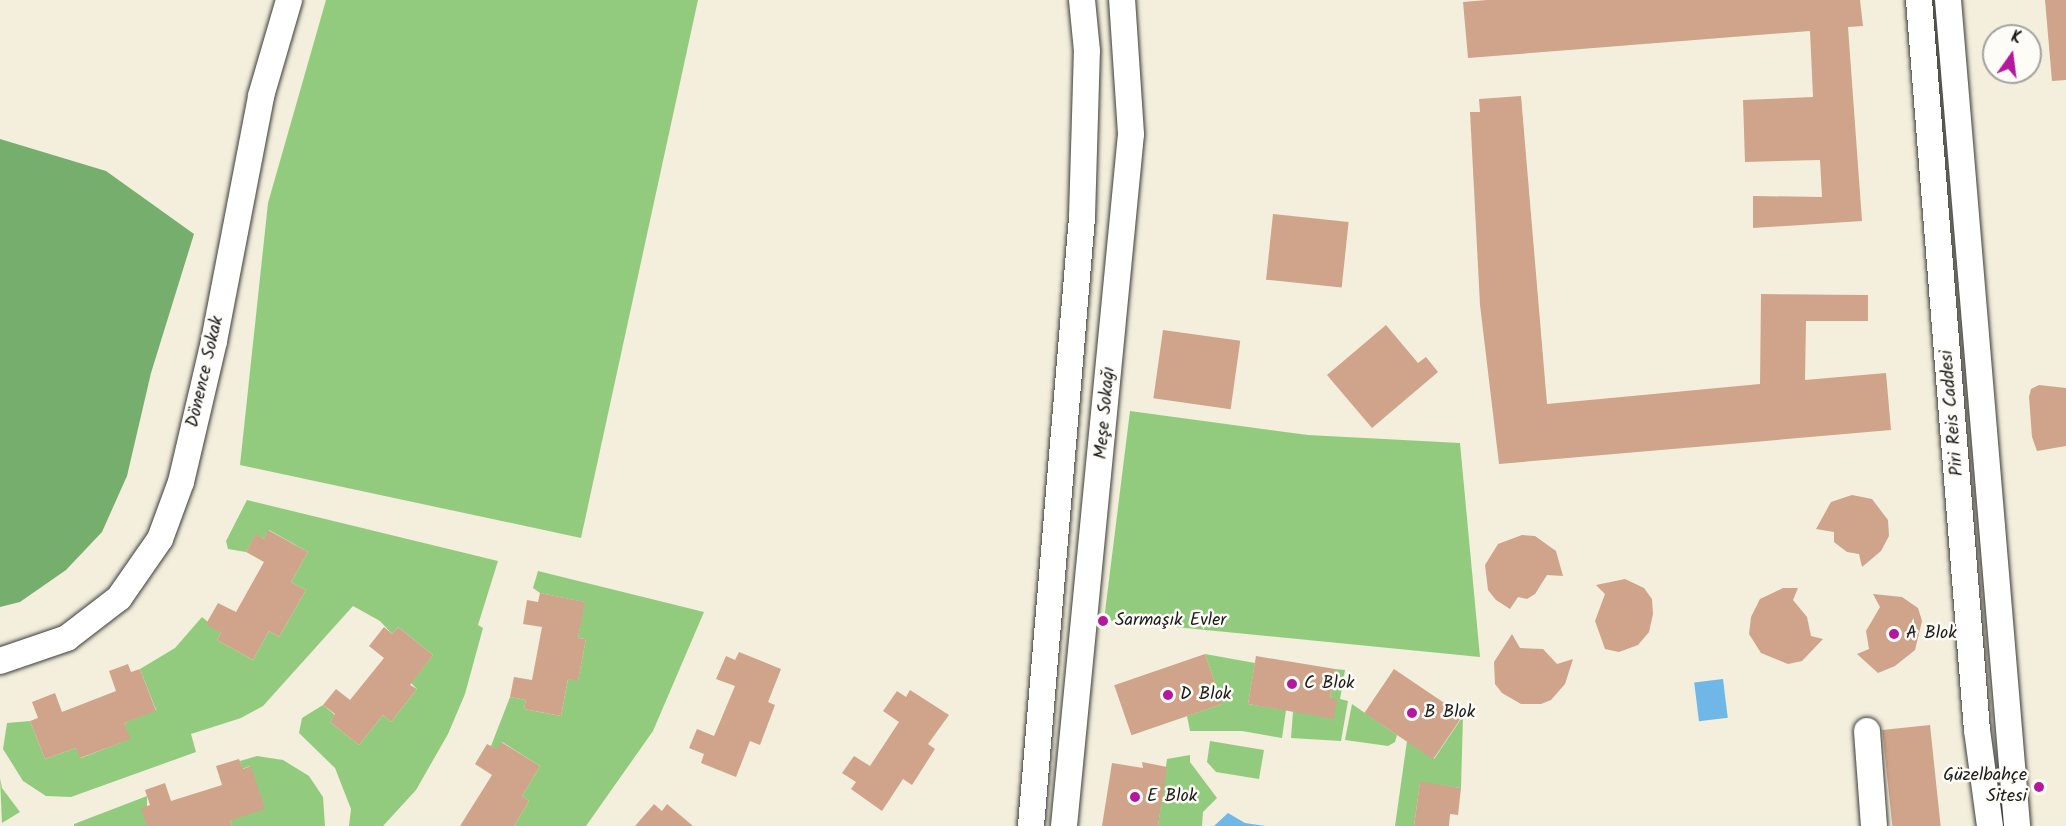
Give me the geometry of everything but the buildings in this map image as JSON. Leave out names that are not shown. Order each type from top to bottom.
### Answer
[{"type":"street","name":"Dönence Sokak","points":[[0,661],[68,638],[119,598],[160,539],[186,460],[214,342],[261,96],[289,0]]},
{"type":"street","points":[[1031,826],[1082,217],[1086,51],[1082,0]]},
{"type":"street","name":"Meşe Sokağı","points":[[1064,826],[1131,134],[1122,0]]},
{"type":"street","name":"Piri Reis Caddesi","points":[[1919,0],[1977,730],[1989,826]]},
{"type":"street","name":"Piri Reis Caddesi","points":[[1948,0],[2017,826]]},
{"type":"street","points":[[1867,731],[1874,826]]},
{"type":"green space","points":[[326,0],[698,0],[581,538],[240,465],[268,203]]},
{"type":"green space","points":[[0,139],[106,171],[194,234],[151,373],[127,476],[102,532],[66,570],[20,602],[0,607]]},
{"type":"green space","points":[[1130,411],[1308,435],[1460,443],[1480,657],[1104,620]]},
{"type":"green space","points":[[247,500],[498,561],[478,625],[483,628],[465,694],[448,734],[416,790],[383,826],[349,826],[351,809],[335,768],[299,733],[302,718],[323,705],[335,715],[330,722],[359,745],[383,715],[391,722],[417,689],[411,683],[433,655],[398,627],[392,634],[380,621],[353,606],[263,706],[241,718],[191,734],[196,752],[71,797],[46,796],[23,781],[3,749],[7,723],[30,721],[45,759],[76,748],[81,758],[130,739],[124,723],[156,710],[140,669],[175,648],[202,617],[221,633],[217,640],[253,660],[269,631],[279,637],[306,590],[291,582],[308,552],[269,530],[264,539],[256,535],[246,552],[228,549],[226,541]]},
{"type":"green space","points":[[538,571],[704,612],[653,731],[586,826],[514,826],[529,801],[522,796],[540,766],[502,742],[497,750],[491,746],[510,697],[526,700],[524,709],[561,716],[568,679],[578,680],[586,639],[578,638],[584,602],[540,593],[533,588]]},
{"type":"green space","points":[[1205,654],[1255,663],[1248,704],[1286,710],[1282,738],[1242,731],[1190,731],[1187,716],[1222,704]]},
{"type":"green space","points":[[1335,669],[1345,670],[1340,699],[1348,701],[1341,741],[1291,738],[1293,712],[1330,698]]},
{"type":"green space","points":[[1352,704],[1397,735],[1395,742],[1388,746],[1345,740]]},
{"type":"green space","points":[[1463,716],[1461,788],[1420,783],[1414,826],[1395,826],[1407,741],[1434,759]]},
{"type":"green space","points":[[1210,741],[1264,750],[1259,779],[1216,772],[1207,762]]},
{"type":"green space","points":[[1190,755],[1190,762],[1217,798],[1203,812],[1202,826],[1158,826],[1167,759]]},
{"type":"green space","points":[[257,756],[283,760],[309,776],[323,797],[325,826],[232,826],[230,821],[250,766],[242,769],[240,761]]},
{"type":"green space","points":[[0,778],[2,788],[20,812],[2,823]]},
{"type":"green space","points":[[147,796],[147,826],[74,826],[74,824]]},
{"type":"water","points":[[1723,679],[1728,718],[1699,721],[1694,683]]},
{"type":"water","points":[[1228,813],[1245,823],[1265,826],[1214,826]]},
{"type":"place","name":"Sarmaşık Evler","points":[[1103,621]]},
{"type":"place","name":"A Blok","points":[[1894,634]]},
{"type":"place","name":"C Blok","points":[[1292,684]]},
{"type":"place","name":"D Blok","points":[[1168,695]]},
{"type":"place","name":"B Blok","points":[[1412,713]]},
{"type":"place","name":"Güzelbahçe Sitesi","points":[[2039,787]]},
{"type":"place","name":"E Blok","points":[[1135,797]]}]
